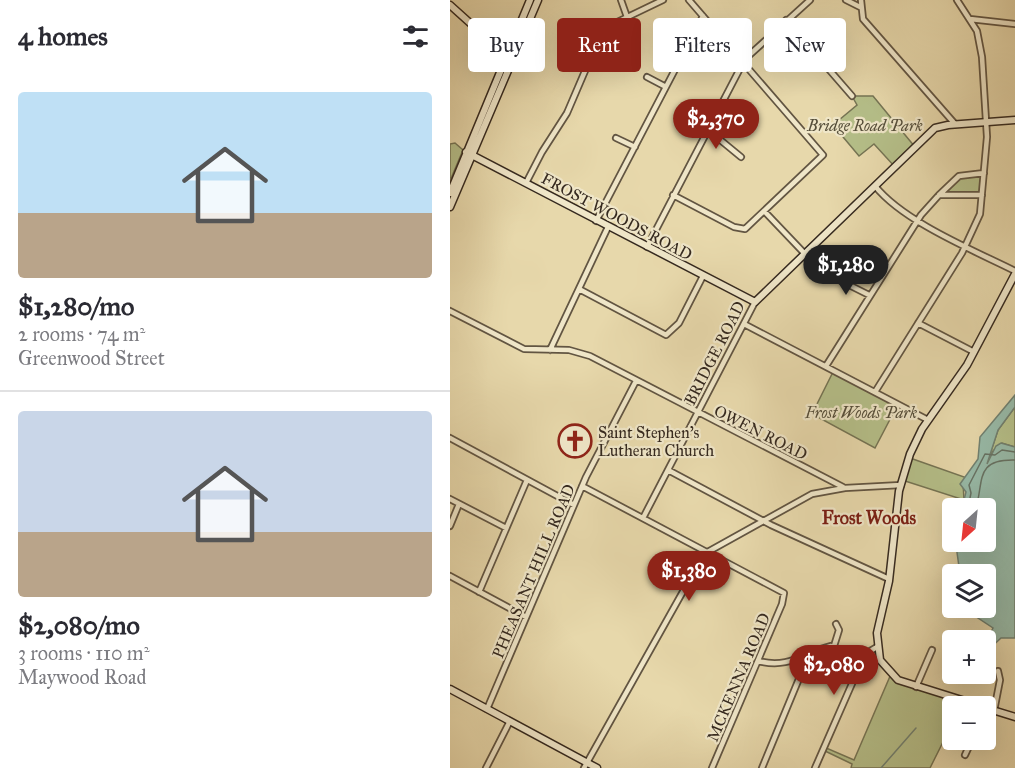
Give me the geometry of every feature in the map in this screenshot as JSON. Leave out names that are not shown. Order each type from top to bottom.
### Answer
[{"type":"street","points":[[523,18],[530,0]]},
{"type":"street","points":[[531,18],[538,0]]},
{"type":"street","points":[[621,0],[627,17]]},
{"type":"street","points":[[526,183],[542,152],[567,113],[600,36],[610,26],[663,0]]},
{"type":"street","points":[[596,220],[703,16],[689,0]]},
{"type":"street","points":[[788,18],[810,0]]},
{"type":"street","points":[[846,0],[860,8]]},
{"type":"street","points":[[861,0],[860,8],[863,19],[955,124]]},
{"type":"street","points":[[875,392],[976,225],[982,195],[986,122],[982,54],[978,35],[957,0]]},
{"type":"street","points":[[450,5],[468,21]]},
{"type":"street","points":[[970,20],[1015,24]]},
{"type":"street","points":[[752,53],[764,41]]},
{"type":"street","points":[[450,207],[501,72]]},
{"type":"street","points":[[450,192],[508,72]]},
{"type":"street","points":[[646,247],[738,72]]},
{"type":"street","points":[[674,195],[741,229],[748,228],[820,159],[822,153],[752,72]]},
{"type":"street","points":[[831,72],[852,96]]},
{"type":"street","points":[[647,77],[666,87]]},
{"type":"street","name":"BRIDGE ROAD","points":[[643,518],[755,302],[931,131],[939,126],[1015,120]]},
{"type":"street","points":[[708,129],[741,157]]},
{"type":"street","points":[[616,138],[635,147]]},
{"type":"street","name":"FROST WOODS ROAD","points":[[469,154],[755,302]]},
{"type":"street","points":[[826,366],[917,220],[958,176],[984,173]]},
{"type":"street","points":[[875,186],[888,200],[917,220],[1015,272],[974,352],[928,420],[910,454],[901,484],[889,579],[878,627],[877,648],[880,660],[891,675],[916,687],[947,696]]},
{"type":"street","points":[[939,195],[982,195]]},
{"type":"street","points":[[765,212],[805,254]]},
{"type":"street","points":[[550,350],[608,227]]},
{"type":"street","points":[[579,289],[618,309],[637,322],[666,335],[677,327],[703,276]]},
{"type":"street","points":[[833,277],[869,295]]},
{"type":"street","name":"OWEN ROAD","points":[[450,311],[524,349],[583,354],[845,488]]},
{"type":"street","points":[[918,323],[974,352]]},
{"type":"street","points":[[744,324],[928,420]]},
{"type":"street","name":"PHEASANT HILL ROAD","points":[[487,709],[582,486],[636,381]]},
{"type":"street","points":[[450,438],[574,505]]},
{"type":"street","points":[[668,470],[764,521],[889,579]]},
{"type":"street","points":[[479,592],[527,480]]},
{"type":"street","points":[[585,765],[707,552],[824,491],[833,482]]},
{"type":"street","points":[[824,491],[901,484]]},
{"type":"street","points":[[582,486],[707,552]]},
{"type":"street","points":[[450,499],[506,528]]},
{"type":"street","points":[[450,526],[459,504]]},
{"type":"street","name":"MCKENNA ROAD","points":[[707,552],[777,587],[784,595],[712,768]]},
{"type":"street","points":[[450,576],[526,617]]},
{"type":"street","points":[[834,646],[839,630],[836,624]]},
{"type":"street","points":[[758,661],[777,664],[808,657],[834,646],[862,659]]},
{"type":"street","points":[[815,768],[862,659],[867,652],[877,648]]},
{"type":"street","points":[[916,687],[932,650]]},
{"type":"street","points":[[762,768],[808,657]]},
{"type":"street","points":[[994,696],[1000,680],[998,671]]},
{"type":"street","points":[[450,689],[585,765],[597,768]]},
{"type":"street","points":[[996,711],[1015,717]]},
{"type":"street","points":[[486,768],[510,721]]},
{"type":"street","points":[[965,755],[967,750]]},
{"type":"green space","name":"Bridge Road Park","points":[[852,96],[873,96],[915,147],[895,167],[874,144],[859,156],[833,125],[857,105]]},
{"type":"green space","points":[[455,143],[463,150],[450,181],[450,144]]},
{"type":"green space","points":[[984,173],[982,195],[939,195],[959,176]]},
{"type":"green space","name":"Frost Woods Park","points":[[834,370],[898,404],[875,448],[812,414]]},
{"type":"green space","points":[[1015,407],[1015,447],[1002,443],[993,451],[986,466],[998,430]]},
{"type":"green space","points":[[910,458],[967,478],[963,482],[964,498],[902,480]]},
{"type":"green space","points":[[891,674],[950,696],[942,696],[942,744],[930,768],[851,768],[852,764],[823,750],[824,747],[854,760]]},
{"type":"water","points":[[1015,395],[1015,407],[998,430],[987,464],[996,446],[1001,443],[1015,447],[1015,638],[1001,638],[996,643],[996,630],[992,630],[993,628],[978,618],[996,618],[996,564],[959,564],[957,552],[996,552],[996,498],[964,498],[966,492],[960,484],[978,459],[980,437]]},
{"type":"waterway","points":[[881,768],[916,728]]},
{"type":"place","name":"Saint Stephen's Lutheran Church","points":[[575,441]]},
{"type":"district","name":"Frost Woods","points":[[869,518]]}]
